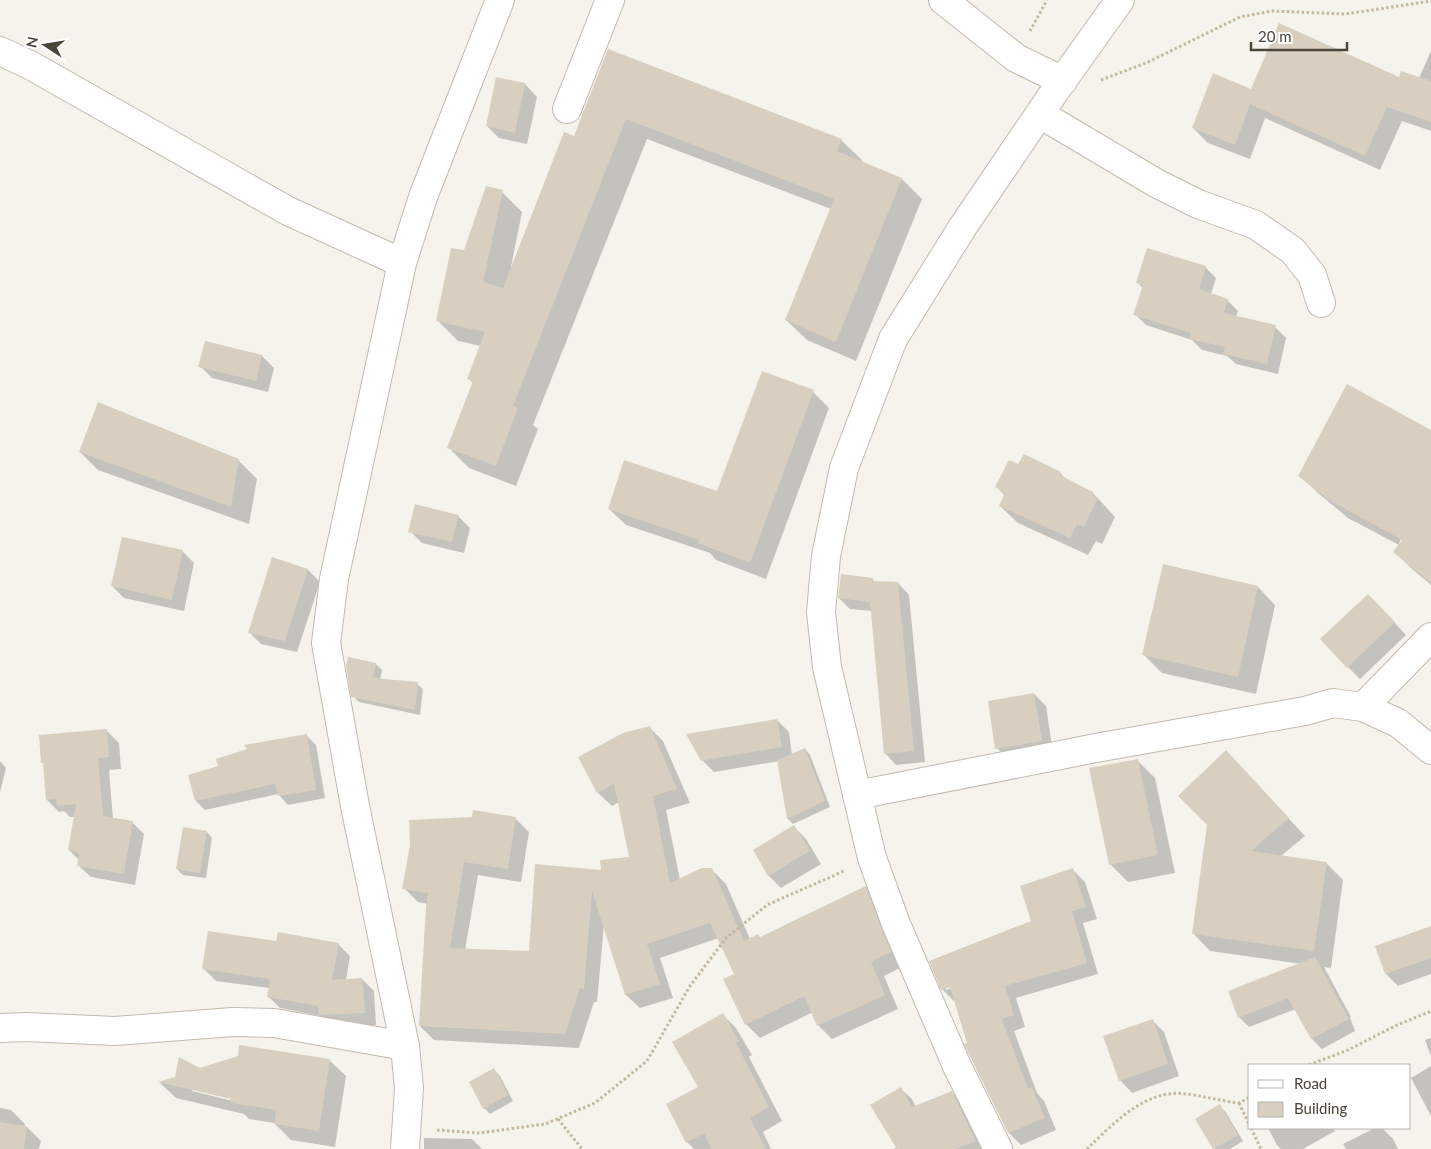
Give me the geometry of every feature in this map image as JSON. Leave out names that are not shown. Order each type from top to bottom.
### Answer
[{"type":"street","points":[[406,1138],[409,1088],[405,1046],[355,806],[326,643],[334,579],[402,263],[423,197],[500,0]]},
{"type":"street","points":[[566,109],[610,0]]},
{"type":"street","points":[[943,0],[1016,58],[1059,86]]},
{"type":"street","points":[[998,1149],[957,1066],[930,1004],[896,924],[872,858],[827,667],[821,612],[826,556],[844,468],[894,339],[962,228],[1120,0]]},
{"type":"street","points":[[0,51],[30,65],[288,211],[402,263]]},
{"type":"street","points":[[1040,114],[1156,183],[1198,204],[1256,225],[1293,251],[1312,274],[1321,304]]},
{"type":"street","points":[[1363,707],[1431,637]]},
{"type":"street","points":[[857,795],[1096,748],[1305,711],[1333,703],[1363,707],[1398,723],[1431,750]]},
{"type":"street","points":[[0,1028],[26,1027],[115,1031],[233,1022],[274,1023],[405,1046]]},
{"type":"path","points":[[1059,86],[1080,89],[1146,63],[1240,17],[1272,11],[1346,14],[1431,1]]},
{"type":"path","points":[[406,1138],[479,1134],[545,1124],[595,1103],[647,1061],[690,986],[726,938],[767,905],[872,858]]},
{"type":"path","points":[[1312,1064],[1348,1050],[1395,1026],[1431,1011]]},
{"type":"path","points":[[1087,1149],[1114,1123],[1142,1103],[1162,1095],[1184,1093],[1239,1104],[1248,1098]]},
{"type":"path","points":[[1239,1104],[1248,1123]]},
{"type":"path","points":[[558,1119],[582,1149]]},
{"type":"path","points":[[1251,1129],[1261,1149]]},
{"type":"building","points":[[1279,23],[1399,77],[1401,71],[1431,81],[1431,122],[1387,107],[1365,156],[1250,104],[1235,145],[1192,128],[1213,73],[1251,89]]},
{"type":"building","points":[[608,49],[842,139],[837,151],[902,178],[836,342],[785,320],[834,199],[626,119],[513,406],[518,408],[496,466],[447,448],[473,381],[467,379],[485,332],[436,321],[451,248],[464,250],[486,186],[503,190],[483,282],[503,288],[564,132],[574,136]]},
{"type":"building","points":[[496,77],[525,83],[515,133],[486,126]]},
{"type":"building","points":[[1147,248],[1206,266],[1199,289],[1228,299],[1224,313],[1276,325],[1267,364],[1223,354],[1225,347],[1189,339],[1191,333],[1133,315],[1143,285],[1136,283]]},
{"type":"building","points":[[205,341],[262,355],[256,381],[198,367]]},
{"type":"building","points":[[762,371],[814,390],[750,563],[698,543],[699,540],[608,509],[624,460],[717,491]]},
{"type":"building","points":[[1347,384],[1431,430],[1431,583],[1393,552],[1402,540],[1329,500],[1298,476]]},
{"type":"building","points":[[98,402],[239,459],[231,507],[79,452]]},
{"type":"building","points":[[1024,454],[1061,472],[1060,475],[1093,492],[1092,495],[1098,498],[1084,527],[1077,524],[1070,538],[999,506],[1005,493],[995,487],[1009,460],[1018,464]]},
{"type":"building","points":[[415,504],[459,515],[452,542],[408,532]]},
{"type":"building","points":[[122,537],[183,550],[172,600],[111,586]]},
{"type":"building","points":[[272,557],[308,569],[285,641],[248,633]]},
{"type":"building","points":[[1163,564],[1258,586],[1238,677],[1142,655]]},
{"type":"building","points":[[841,574],[873,578],[873,581],[898,582],[914,751],[884,754],[870,602],[838,598]]},
{"type":"building","points":[[1368,594],[1395,622],[1347,668],[1320,639]]},
{"type":"building","points":[[348,657],[376,663],[373,678],[418,682],[415,710],[351,697],[346,666]]},
{"type":"building","points":[[1034,693],[1042,741],[995,749],[988,701]]},
{"type":"building","points":[[777,719],[782,747],[701,761],[686,734]]},
{"type":"building","points":[[650,726],[677,789],[653,796],[670,883],[702,868],[712,868],[744,941],[758,934],[760,937],[866,886],[891,952],[871,962],[885,995],[817,1026],[804,996],[745,1025],[723,979],[734,974],[710,923],[647,944],[660,984],[625,995],[592,891],[584,989],[580,988],[565,1034],[419,1026],[428,893],[402,889],[410,845],[409,820],[472,817],[473,810],[516,817],[508,869],[464,862],[450,948],[529,951],[535,864],[601,870],[600,860],[629,857],[614,784],[597,793],[578,757],[623,733]]},
{"type":"building","points":[[107,729],[109,757],[98,758],[103,816],[133,821],[124,874],[77,866],[79,853],[68,850],[76,804],[57,806],[56,799],[46,800],[43,763],[41,763],[39,735]]},
{"type":"building","points":[[307,734],[316,790],[278,796],[275,784],[195,801],[188,775],[218,766],[216,759],[247,749],[244,745]]},
{"type":"building","points":[[805,748],[825,801],[787,819],[777,760]]},
{"type":"building","points":[[1226,750],[1289,818],[1251,851],[1327,862],[1314,951],[1192,934],[1207,825],[1178,796]]},
{"type":"building","points":[[1138,759],[1158,855],[1109,865],[1089,768]]},
{"type":"building","points":[[794,825],[810,851],[768,876],[753,850]]},
{"type":"building","points":[[183,827],[207,831],[200,873],[176,869]]},
{"type":"building","points":[[1073,868],[1086,907],[1072,911],[1087,963],[1005,986],[1014,1015],[1002,1019],[1028,1089],[1032,1087],[1045,1118],[1008,1133],[964,1044],[967,1043],[950,987],[941,990],[929,961],[1031,921],[1020,886]]},
{"type":"building","points":[[1431,926],[1431,958],[1385,974],[1375,946]]},
{"type":"building","points":[[208,931],[276,941],[278,932],[339,943],[332,980],[362,978],[365,1013],[319,1015],[318,1006],[267,997],[270,979],[202,969]]},
{"type":"building","points":[[1315,957],[1349,1019],[1311,1039],[1288,998],[1238,1018],[1228,991]]},
{"type":"building","points":[[723,1013],[739,1041],[736,1043],[769,1107],[750,1118],[766,1149],[712,1149],[704,1133],[686,1143],[666,1104],[698,1087],[672,1042]]},
{"type":"building","points":[[1153,1019],[1168,1064],[1119,1081],[1103,1036]]},
{"type":"building","points":[[239,1045],[330,1059],[319,1131],[274,1124],[276,1110],[231,1103],[231,1099],[158,1082],[175,1077],[179,1057],[200,1068],[238,1056]]},
{"type":"building","points":[[494,1068],[508,1095],[483,1109],[469,1082]]},
{"type":"building","points":[[901,1087],[912,1107],[952,1091],[976,1141],[956,1149],[897,1149],[870,1105]]},
{"type":"building","points":[[1220,1104],[1238,1135],[1213,1149],[1195,1119]]},
{"type":"building","points":[[0,1122],[27,1126],[24,1149],[0,1149]]}]
